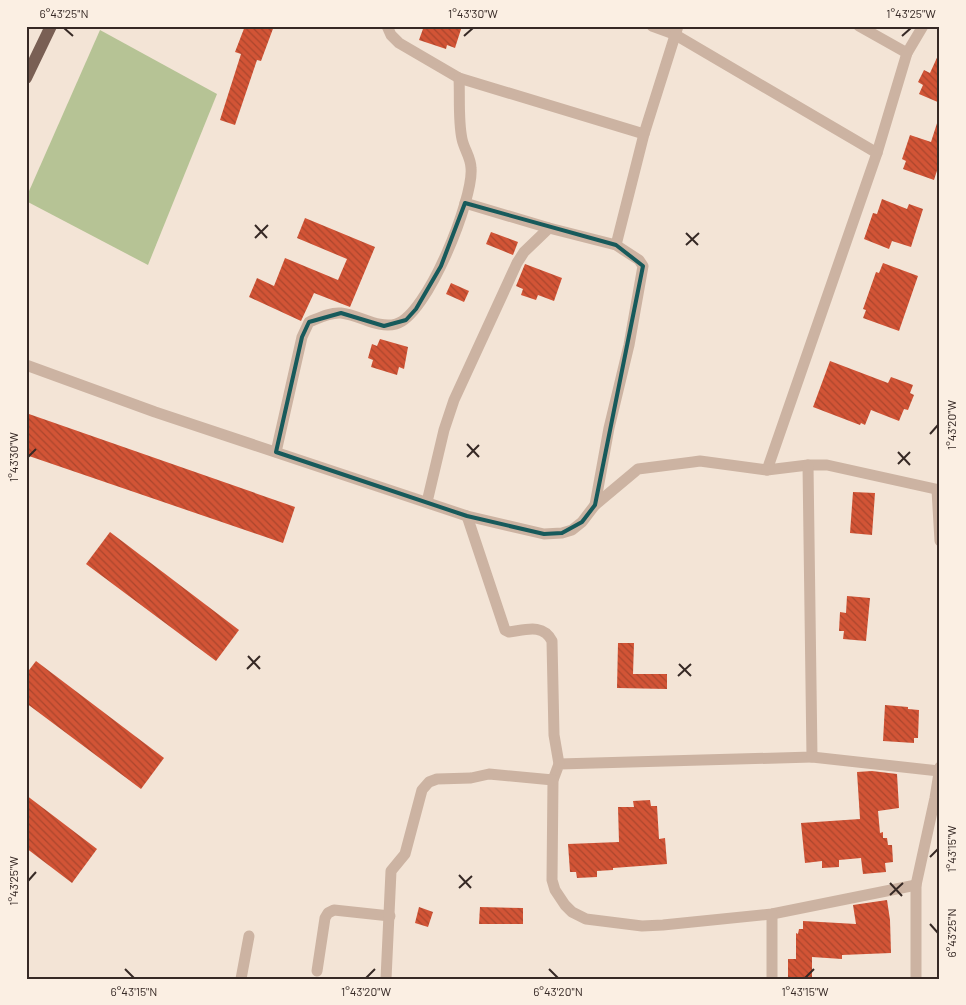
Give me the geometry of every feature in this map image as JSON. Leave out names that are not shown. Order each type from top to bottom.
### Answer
[{"type":"main road","points":[[26,78],[51,26]]},
{"type":"street","points":[[388,26],[391,35],[399,43],[459,78],[644,134]]},
{"type":"street","points":[[652,26],[676,30],[877,153]]},
{"type":"street","points":[[859,26],[907,53]]},
{"type":"street","points":[[767,470],[877,153],[907,53],[923,26]]},
{"type":"street","points":[[616,245],[644,134],[676,30]]},
{"type":"street","points":[[276,452],[302,337],[309,322],[329,314],[341,313],[384,326],[406,320],[416,309],[442,266],[465,203],[471,168],[462,138],[459,78]]},
{"type":"street","points":[[465,203],[549,228],[616,245],[639,260],[643,266],[629,345],[609,428],[595,505]]},
{"type":"street","points":[[427,502],[444,430],[454,400],[517,263],[524,252],[549,228]]},
{"type":"street","points":[[26,365],[155,412],[467,516],[544,534],[562,533],[572,530],[582,522],[595,505],[638,469],[700,461],[767,470],[808,465],[826,465],[938,490],[940,541]]},
{"type":"street","points":[[808,465],[812,757]]},
{"type":"street","points":[[467,516],[506,630],[509,632],[530,628],[540,629],[549,635],[552,641],[554,734],[559,764],[552,780],[552,880],[560,899],[572,912],[586,919],[642,926],[663,925],[772,914],[916,885]]},
{"type":"street","points":[[559,764],[812,757],[939,771]]},
{"type":"street","points":[[916,979],[916,885],[937,798],[940,767]]},
{"type":"street","points":[[386,979],[391,871],[405,854],[422,790],[429,782],[437,779],[471,778],[489,774],[552,780]]},
{"type":"street","points":[[317,971],[325,918],[328,913],[334,910],[390,916]]},
{"type":"street","points":[[772,914],[772,979]]},
{"type":"street","points":[[241,979],[249,936]]},
{"type":"highlighted area","points":[[465,203],[616,245],[643,266],[595,505],[582,522],[562,533],[544,534],[467,516],[276,452],[302,337],[309,322],[341,313],[384,326],[406,320],[416,309],[441,266]]},
{"type":"green space","points":[[100,30],[217,94],[148,265],[26,201]]},
{"type":"building","points":[[245,26],[274,26],[261,61],[257,60],[235,125],[220,120],[241,54],[235,52]]},
{"type":"building","points":[[424,26],[462,26],[455,48],[447,45],[446,49],[419,40]]},
{"type":"building","points":[[940,51],[940,103],[919,94],[923,85],[918,82],[924,70],[930,73]]},
{"type":"building","points":[[938,120],[940,121],[940,161],[934,180],[903,169],[906,161],[902,159],[910,135],[931,142]]},
{"type":"building","points":[[882,199],[907,209],[909,204],[923,209],[911,247],[892,241],[889,249],[864,239],[873,213],[877,214]]},
{"type":"building","points":[[305,218],[375,247],[350,307],[314,293],[301,321],[249,297],[257,278],[274,286],[285,258],[338,280],[347,259],[297,238]]},
{"type":"building","points":[[491,232],[518,242],[513,255],[486,244]]},
{"type":"building","points":[[883,263],[918,276],[899,331],[863,318],[866,310],[863,309],[876,272],[879,273]]},
{"type":"building","points":[[525,264],[562,278],[554,301],[538,295],[536,300],[521,295],[523,289],[516,286]]},
{"type":"building","points":[[451,283],[469,291],[464,302],[446,294]]},
{"type":"building","points":[[380,339],[408,347],[404,369],[399,367],[397,375],[371,367],[373,360],[368,358],[372,344],[377,346]]},
{"type":"building","points":[[830,361],[888,383],[891,377],[913,385],[910,393],[914,395],[908,410],[904,409],[899,421],[871,410],[865,425],[861,423],[860,425],[813,407]]},
{"type":"building","points":[[26,413],[295,507],[283,543],[26,455]]},
{"type":"building","points":[[853,492],[875,493],[872,535],[850,533]]},
{"type":"building","points":[[110,532],[239,630],[216,661],[86,564]]},
{"type":"building","points":[[847,596],[870,598],[866,641],[843,639],[844,631],[839,631],[840,612],[846,613]]},
{"type":"building","points":[[618,643],[634,643],[633,674],[667,674],[667,689],[617,688]]},
{"type":"building","points":[[36,661],[164,758],[141,789],[26,703],[26,674]]},
{"type":"building","points":[[885,705],[919,710],[918,738],[914,738],[914,743],[883,741]]},
{"type":"building","points":[[872,771],[897,774],[899,808],[878,811],[880,833],[883,832],[883,838],[887,838],[888,845],[892,845],[893,862],[885,863],[886,872],[863,874],[861,858],[839,860],[839,867],[822,868],[822,861],[805,863],[801,823],[860,819],[857,772]]},
{"type":"building","points":[[26,795],[97,849],[72,883],[26,848]]},
{"type":"building","points":[[650,800],[651,806],[657,806],[659,839],[665,838],[667,864],[613,868],[613,870],[597,871],[597,877],[577,878],[576,872],[570,872],[568,844],[619,842],[618,807],[634,807],[633,801]]},
{"type":"building","points":[[887,900],[891,953],[842,955],[842,959],[812,957],[812,978],[788,979],[788,959],[796,959],[796,933],[798,934],[799,929],[803,929],[803,921],[856,924],[853,905]]},
{"type":"building","points":[[419,907],[433,912],[428,927],[415,923]]},
{"type":"building","points":[[480,907],[523,908],[523,924],[479,924]]}]
